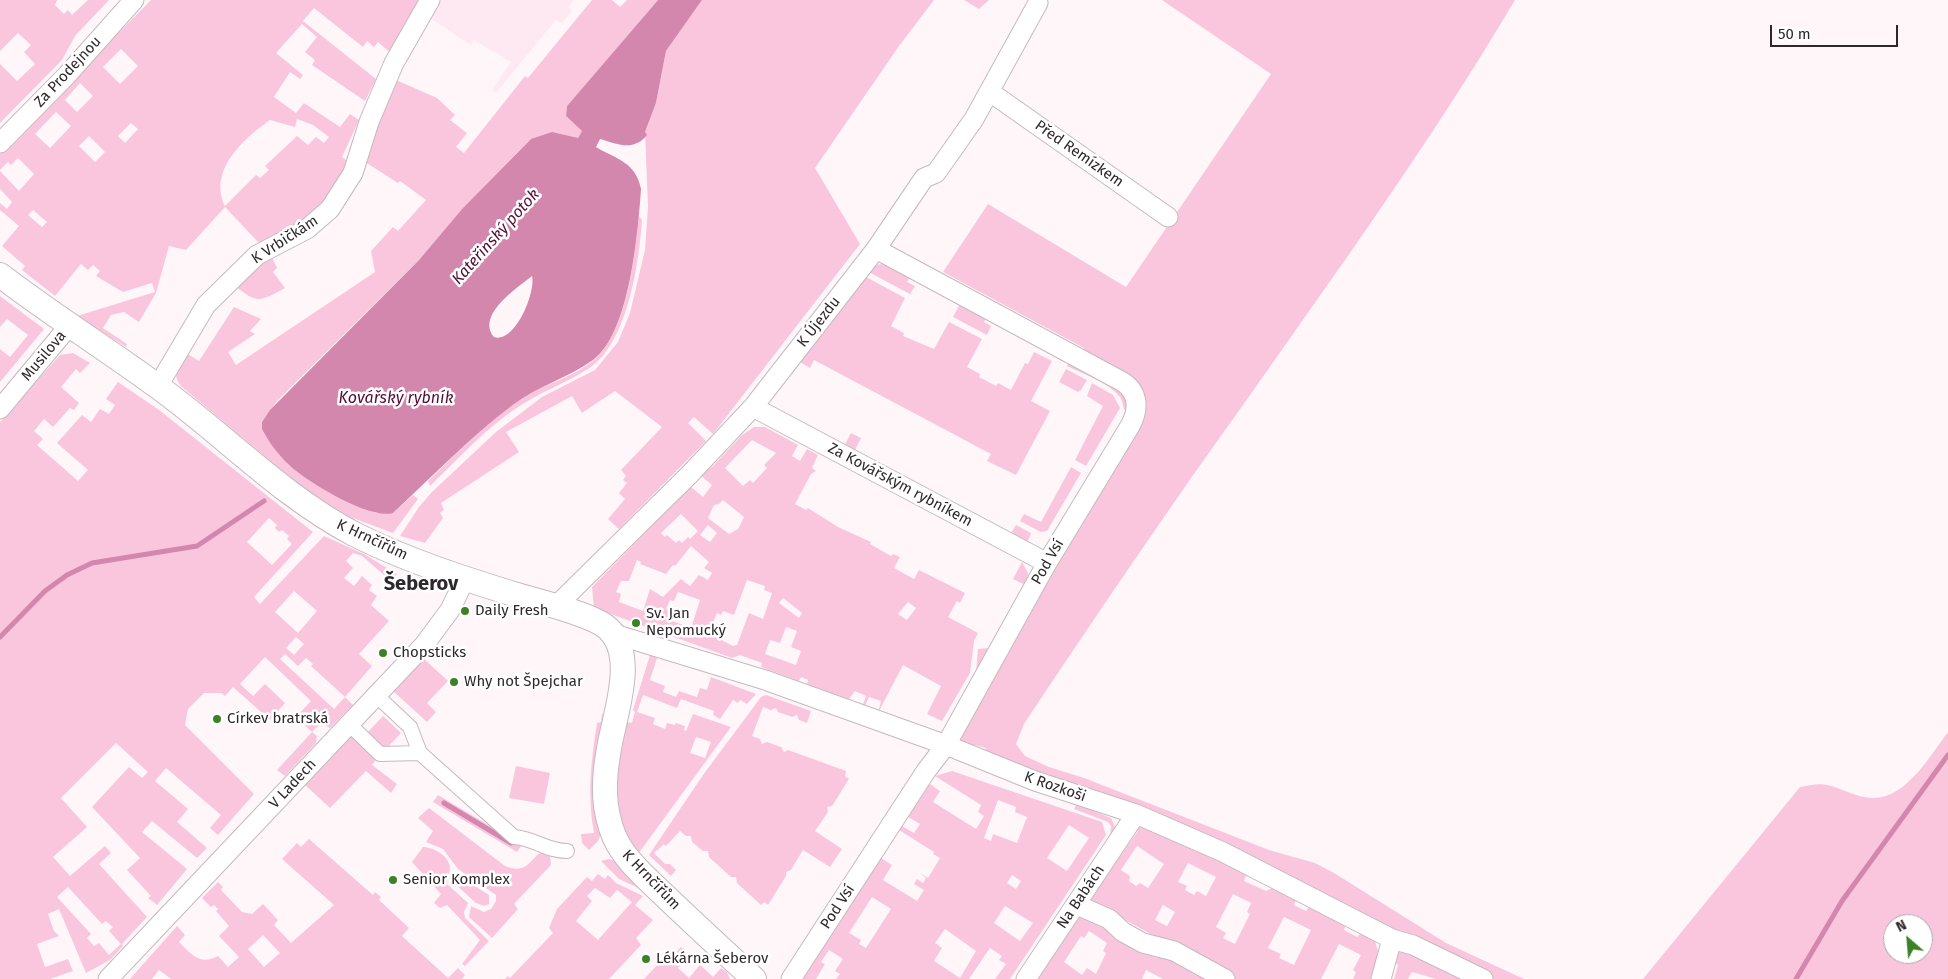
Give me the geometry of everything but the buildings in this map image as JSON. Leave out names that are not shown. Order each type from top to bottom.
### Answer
[{"type":"street","name":"Za Prodejnou","points":[[0,143],[67,75],[134,0]]},
{"type":"street","name":"K Vrbičkám","points":[[158,386],[206,305],[257,255],[307,229],[330,209],[353,173],[368,122],[394,63],[430,0]]},
{"type":"street","name":"K Újezdu","points":[[555,607],[689,475],[753,407],[876,249],[924,178],[936,173],[968,128],[990,92],[1038,3]]},
{"type":"street","name":"Před Remízkem","points":[[990,92],[1168,217]]},
{"type":"street","name":"Pod Vsí","points":[[792,979],[926,771],[946,745],[1046,563],[1135,418],[1136,401],[1133,392],[1123,382],[876,249]]},
{"type":"street","name":"K Hrnčířům","points":[[0,275],[69,326],[158,386],[272,480],[325,519],[377,545],[465,579],[596,622],[611,632],[623,657],[623,672],[608,755],[606,781],[606,806],[612,832],[633,864],[754,979]]},
{"type":"street","name":"Musilova","points":[[0,409],[69,326]]},
{"type":"street","name":"Za Kovářským rybníkem","points":[[753,407],[1046,563]]},
{"type":"street","name":"V Ladech","points":[[108,979],[350,725],[438,628],[465,579]]},
{"type":"street","name":"K Rozkoši","points":[[611,632],[765,680],[946,745],[1035,781],[1136,814],[1223,852],[1392,939],[1413,944],[1483,979]]},
{"type":"street","points":[[377,696],[410,726],[420,753],[514,837],[526,838],[553,851],[567,851]]},
{"type":"street","points":[[350,725],[380,754],[420,753]]},
{"type":"street","name":"Na Babách","points":[[1026,979],[1136,814]]},
{"type":"street","points":[[1076,905],[1109,919],[1123,932],[1137,939],[1174,952],[1225,979]]},
{"type":"street","points":[[1381,979],[1392,939]]},
{"type":"shaded area","points":[[0,0],[57,0],[55,5],[64,14],[68,10],[72,15],[88,0],[109,0],[75,36],[62,60],[0,123],[0,64],[17,81],[35,64],[24,52],[31,45],[18,33],[0,51]]},
{"type":"shaded area","points":[[151,0],[423,0],[392,54],[378,42],[374,47],[367,41],[363,47],[314,8],[303,21],[376,79],[365,101],[312,65],[315,60],[305,52],[317,37],[302,24],[276,53],[303,75],[300,79],[290,72],[274,97],[296,113],[304,103],[340,127],[350,114],[359,120],[342,157],[350,163],[329,199],[297,229],[259,243],[225,207],[186,250],[169,246],[156,293],[139,322],[124,312],[111,315],[103,328],[127,344],[126,347],[77,316],[155,292],[152,283],[123,292],[96,276],[100,271],[93,265],[88,270],[81,264],[55,296],[22,270],[25,266],[2,246],[19,226],[0,210],[0,203],[7,209],[12,202],[0,189],[0,171],[19,191],[34,174],[18,158],[11,165],[8,162],[0,170],[0,153]],"holes":[[[121,49],[138,66],[120,84],[103,67]],[[80,83],[93,96],[77,112],[65,100]],[[56,112],[71,126],[50,148],[35,134]],[[297,119],[313,125],[329,137],[324,143],[316,137],[308,145],[297,136],[265,166],[269,170],[260,178],[256,175],[225,206],[221,193],[221,180],[225,168],[239,146],[270,120],[295,127]],[[131,123],[138,129],[125,143],[118,136]],[[89,136],[105,152],[95,162],[79,146]],[[33,210],[47,222],[42,227],[28,215]]]},
{"type":"shaded area","points":[[438,0],[574,0],[569,7],[572,11],[562,23],[556,20],[496,93],[492,90],[511,62],[474,40],[471,45],[428,17]]},
{"type":"shaded area","points":[[592,0],[612,0],[620,7],[627,0],[658,0],[567,106],[566,116],[582,131],[578,138],[531,139],[462,209],[419,260],[277,401],[262,422],[264,433],[288,464],[328,492],[376,513],[393,513],[413,495],[418,499],[393,533],[350,517],[287,475],[181,386],[176,377],[178,366],[186,353],[199,361],[234,307],[261,319],[250,331],[255,334],[228,352],[236,365],[375,272],[371,251],[393,227],[398,231],[426,200],[400,181],[398,183],[362,160],[385,103],[389,101],[396,80],[437,98],[455,115],[450,120],[467,133],[456,147],[464,153],[525,76],[528,78]]},
{"type":"shaded area","points":[[702,0],[934,0],[899,46],[815,168],[860,244],[713,434],[694,417],[688,423],[706,441],[619,529],[608,519],[625,499],[619,493],[627,483],[623,480],[626,476],[621,470],[662,427],[615,391],[582,413],[572,396],[506,432],[519,452],[441,503],[444,510],[440,513],[443,518],[425,543],[400,536],[419,507],[432,492],[496,432],[542,397],[595,370],[618,342],[630,313],[645,250],[648,206],[645,132],[656,103],[666,51]]},
{"type":"shaded area","points":[[964,0],[989,0],[979,9]]},
{"type":"shaded area","points":[[1162,0],[1515,0],[1419,152],[1107,601],[1024,724],[1016,744],[1025,756],[1049,767],[1084,778],[1269,850],[1315,863],[1446,943],[1524,979],[1494,979],[1063,783],[984,752],[986,748],[974,745],[973,748],[961,742],[961,728],[1140,426],[1145,414],[1145,403],[1082,352],[1084,348],[943,272],[988,204],[1126,287],[1271,74]]},
{"type":"shaded area","points":[[639,216],[642,220],[638,257],[629,301],[613,341],[602,357],[588,369],[535,397],[506,415],[472,444],[430,486],[428,481],[495,418],[528,394],[586,366],[606,346],[615,330],[628,292]]},
{"type":"shaded area","points":[[271,255],[277,268],[273,272],[285,288],[259,299],[249,296],[235,286]]},
{"type":"shaded area","points":[[884,264],[910,277],[907,282],[915,286],[910,294],[865,270],[873,265]]},
{"type":"shaded area","points":[[866,277],[905,298],[891,326],[904,333],[903,336],[934,349],[949,322],[982,339],[967,367],[980,374],[979,377],[996,386],[998,383],[1011,390],[1025,363],[1028,364],[1034,352],[1052,361],[1031,401],[1050,411],[1016,475],[987,461],[991,454],[814,360],[810,368],[800,362]]},
{"type":"shaded area","points":[[0,296],[44,329],[0,382],[0,349],[10,357],[28,335],[7,319],[0,327]]},
{"type":"shaded area","points":[[960,304],[986,318],[984,322],[991,326],[987,335],[953,317]]},
{"type":"shaded area","points":[[73,353],[90,363],[80,373],[76,369],[61,387],[79,403],[74,410],[70,408],[53,427],[44,419],[34,431],[43,439],[37,445],[78,481],[88,470],[57,443],[82,415],[91,422],[100,409],[109,414],[115,405],[106,399],[118,382],[159,410],[313,532],[254,597],[260,604],[324,536],[364,554],[397,574],[391,581],[362,556],[353,553],[346,561],[353,568],[344,578],[354,586],[362,576],[372,585],[369,590],[377,596],[371,605],[389,621],[359,654],[372,666],[345,697],[353,705],[330,728],[321,723],[312,732],[296,717],[311,701],[265,657],[240,684],[253,696],[265,684],[285,703],[270,720],[233,687],[225,696],[221,693],[204,693],[188,709],[185,725],[254,794],[218,835],[210,828],[221,815],[166,768],[155,781],[188,809],[177,822],[207,848],[197,858],[152,821],[142,832],[187,869],[157,905],[148,898],[151,896],[127,870],[140,858],[92,807],[129,767],[142,778],[148,772],[116,743],[61,798],[87,827],[53,857],[70,876],[105,846],[111,853],[99,864],[147,917],[110,960],[86,973],[59,909],[48,914],[54,931],[59,936],[37,944],[45,967],[68,959],[73,971],[50,979],[0,979],[0,422],[60,355]],"holes":[[[269,518],[277,525],[275,528],[279,532],[282,530],[289,536],[287,539],[292,544],[272,565],[247,542]],[[294,591],[317,611],[298,633],[275,612]],[[296,637],[304,644],[294,655],[286,648]],[[285,654],[298,666],[306,658],[313,664],[311,666],[345,697],[334,709],[280,659]],[[68,887],[102,924],[106,921],[113,927],[109,931],[121,944],[109,955],[99,943],[94,946],[87,938],[91,934],[57,897]]]},
{"type":"shaded area","points":[[1069,362],[1118,389],[1127,402],[1127,413],[1121,398],[1114,391],[1102,382],[1067,366]]},
{"type":"shaded area","points":[[1066,369],[1087,380],[1078,392],[1059,382]]},
{"type":"shaded area","points":[[1092,383],[1113,395],[1120,408],[1086,466],[1075,460],[1103,406],[1087,396]]},
{"type":"shaded area","points":[[754,427],[765,427],[798,445],[792,456],[800,461],[807,449],[818,455],[812,468],[816,471],[811,474],[795,504],[806,510],[808,508],[838,527],[871,542],[870,544],[891,556],[893,554],[900,557],[894,568],[914,579],[919,570],[965,593],[960,603],[957,601],[948,617],[978,633],[974,641],[970,673],[942,721],[927,714],[941,686],[903,665],[878,713],[881,701],[869,697],[864,708],[862,707],[866,696],[855,691],[849,699],[807,684],[808,680],[801,677],[799,681],[761,667],[762,663],[740,655],[732,658],[594,608],[592,587],[677,500],[700,473],[712,467],[742,435]],"holes":[[[752,440],[776,453],[764,465],[767,468],[753,483],[750,480],[743,486],[725,468]],[[700,475],[712,485],[703,497],[691,487]],[[723,500],[744,517],[738,529],[729,534],[708,518],[714,505],[719,504]],[[681,514],[698,531],[690,539],[688,537],[682,543],[679,540],[676,543],[667,535],[665,537],[661,533]],[[708,525],[717,533],[710,542],[700,535]],[[691,546],[709,562],[704,568],[712,573],[708,580],[699,575],[690,586],[681,579],[663,597],[650,589],[643,611],[619,602],[621,594],[616,592],[621,581],[629,581],[637,560],[641,562],[640,564],[666,574]],[[747,580],[765,586],[764,590],[772,593],[763,619],[749,613],[737,645],[733,646],[714,636],[717,625],[713,623],[717,613],[721,615],[723,611],[734,615]],[[678,592],[700,600],[691,628],[667,619],[670,611],[666,609],[670,600],[674,601]],[[783,598],[802,613],[799,618],[779,603]],[[908,602],[916,608],[907,620],[898,614]],[[786,627],[797,631],[791,647],[801,651],[796,665],[765,654],[770,640],[780,643]]]},
{"type":"shaded area","points":[[851,433],[861,438],[854,452],[844,446]]},
{"type":"shaded area","points":[[1071,467],[1081,473],[1047,531],[1041,532],[1020,521],[1024,514],[1041,522]]},
{"type":"shaded area","points":[[1016,525],[1031,533],[1027,544],[1010,535]]},
{"type":"shaded area","points":[[1022,562],[1028,573],[1027,586],[1013,579]]},
{"type":"shaded area","points":[[990,648],[976,672],[978,649]]},
{"type":"shaded area","points":[[650,655],[657,658],[650,680],[665,686],[663,692],[676,697],[679,691],[697,697],[700,688],[707,690],[711,677],[756,694],[747,704],[740,700],[738,703],[733,700],[720,719],[713,715],[714,711],[681,699],[677,708],[643,695],[637,712],[655,718],[653,724],[665,729],[667,723],[675,725],[676,723],[685,726],[684,730],[686,731],[693,714],[731,727],[638,854],[621,824],[617,791],[617,774],[626,722],[632,723],[635,712],[633,710]],"holes":[[[696,737],[711,742],[705,758],[690,753]]]},
{"type":"shaded area","points":[[422,657],[448,681],[427,703],[436,712],[427,722],[392,690]]},
{"type":"shaded area","points":[[766,695],[811,711],[807,723],[799,720],[797,715],[792,717],[778,712],[776,708],[771,710],[763,707],[752,736],[760,739],[762,744],[767,742],[781,747],[784,752],[788,750],[846,771],[845,776],[849,779],[832,806],[827,807],[828,812],[815,831],[842,849],[830,867],[803,850],[791,870],[786,872],[786,876],[768,905],[764,902],[761,905],[737,883],[736,877],[731,877],[709,857],[708,851],[703,851],[692,842],[691,836],[686,836],[680,831],[666,846],[664,844],[654,853],[665,864],[670,864],[676,870],[671,876],[649,855],[703,775],[761,697]]},
{"type":"shaded area","points":[[602,714],[604,715],[601,834],[598,841],[589,850],[582,843],[581,834],[594,833],[591,778],[597,723],[601,722]]},
{"type":"shaded area","points":[[383,716],[401,733],[384,751],[366,734]]},
{"type":"shaded area","points":[[312,732],[317,736],[316,743],[285,776],[277,770]]},
{"type":"shaded area","points":[[1948,732],[1948,979],[1643,979],[1800,787],[1824,784],[1854,795],[1878,798],[1902,787],[1923,766]]},
{"type":"shaded area","points":[[351,733],[377,758],[372,765],[397,784],[391,793],[366,771],[330,808],[303,783]]},
{"type":"shaded area","points":[[516,766],[550,773],[544,804],[509,798]]},
{"type":"shaded area","points":[[952,771],[1102,822],[1106,835],[1010,979],[995,979],[1006,964],[999,960],[1002,956],[990,948],[969,979],[836,979],[840,974],[835,971],[843,959],[829,950],[821,962],[825,964],[816,979],[803,979],[881,858],[892,865],[883,880],[917,901],[924,890],[914,884],[917,879],[923,883],[926,878],[920,873],[928,878],[940,858],[933,854],[934,852],[899,830],[902,826],[914,833],[920,824],[908,817],[930,784],[940,791],[933,802],[976,829],[984,816],[978,812],[981,805],[935,776]],"holes":[[[998,800],[1016,807],[1015,812],[1027,817],[1017,843],[993,834],[991,841],[984,838]],[[1069,825],[1089,838],[1067,871],[1047,858]],[[1012,875],[1021,881],[1016,889],[1007,883]],[[872,897],[891,909],[866,948],[859,944],[861,940],[849,933]],[[1005,906],[1033,923],[1020,941],[994,923]],[[945,929],[976,951],[960,978],[934,961],[942,948],[935,943]]]},
{"type":"shaded area","points":[[438,795],[522,845],[517,852],[433,802]]},
{"type":"shaded area","points":[[1077,804],[1111,818],[1116,829],[1110,837],[1111,826],[1108,822],[1074,809]]},
{"type":"shaded area","points":[[429,808],[505,866],[518,869],[526,866],[541,852],[550,855],[551,865],[514,904],[518,909],[492,938],[469,917],[471,906],[484,912],[491,909],[496,901],[496,895],[458,869],[443,849],[426,842],[433,831],[418,818]]},
{"type":"shaded area","points":[[1138,823],[1247,873],[1244,881],[1266,891],[1272,888],[1296,900],[1294,905],[1306,911],[1310,905],[1346,924],[1344,930],[1357,937],[1362,932],[1374,938],[1378,951],[1373,979],[1353,979],[1356,972],[1353,970],[1361,955],[1339,944],[1321,979],[1232,979],[1089,900],[1138,831],[1134,827]],"holes":[[[1137,846],[1164,864],[1148,888],[1140,883],[1136,886],[1129,881],[1130,876],[1121,870]],[[1188,863],[1216,877],[1206,896],[1197,891],[1194,895],[1185,890],[1187,886],[1178,882]],[[1233,894],[1251,903],[1247,912],[1250,914],[1235,944],[1223,938],[1226,933],[1216,927]],[[1163,905],[1175,912],[1167,926],[1155,920]],[[1284,917],[1311,930],[1294,965],[1279,958],[1281,954],[1268,948]]]},
{"type":"shaded area","points":[[309,839],[373,895],[375,892],[381,897],[379,900],[409,928],[402,936],[448,978],[458,968],[465,975],[462,979],[171,979],[159,970],[152,979],[130,979],[177,926],[185,935],[179,942],[196,957],[206,960],[218,956],[228,967],[239,957],[219,936],[229,926],[216,911],[218,909],[214,905],[211,907],[202,898],[218,882],[223,887],[221,890],[242,912],[252,914],[263,904],[278,920],[274,925],[291,943],[334,905],[282,859],[297,843],[301,847]],"holes":[[[263,935],[280,953],[264,967],[248,949]]]},
{"type":"shaded area","points":[[423,847],[436,850],[447,860],[450,868],[447,884],[468,903],[464,912],[465,918],[489,941],[465,966],[462,964],[480,940],[447,905],[440,908],[434,903],[441,894],[412,862]]},
{"type":"shaded area","points":[[609,859],[616,861],[645,891],[619,879],[601,861]]},
{"type":"shaded area","points":[[598,874],[605,879],[608,875],[616,883],[643,896],[635,905],[653,920],[636,938],[641,945],[609,979],[505,979],[508,976],[510,978],[553,933],[549,928],[557,909],[587,877],[592,881]],"holes":[[[595,888],[610,898],[617,890],[632,902],[598,940],[576,921],[592,901],[587,896]]]},
{"type":"shaded area","points":[[459,876],[489,895],[489,904],[484,906],[476,903],[453,882],[454,877]]},
{"type":"shaded area","points":[[1089,914],[1114,936],[1156,958],[1159,954],[1213,979],[1163,979],[1146,970],[1142,979],[1037,979],[1075,915]],"holes":[[[1089,931],[1107,943],[1103,951],[1106,953],[1096,974],[1087,968],[1082,975],[1064,962],[1081,936],[1084,938]]]},
{"type":"shaded area","points":[[681,947],[713,977],[721,968],[727,972],[730,979],[644,979],[660,962],[667,962]],"holes":[[[688,957],[699,966],[689,978],[678,968]]]},
{"type":"shaded area","points":[[1400,948],[1472,979],[1436,979],[1412,972],[1408,979],[1394,979],[1398,965],[1394,962],[1394,958]]},
{"type":"water","name":"Kovářský rybník","points":[[658,0],[702,0],[666,51],[656,103],[645,132],[647,135],[636,144],[631,145],[600,139],[596,147],[618,158],[630,167],[635,173],[641,189],[630,280],[616,328],[606,347],[593,360],[533,392],[498,416],[393,513],[382,514],[369,511],[322,489],[296,471],[273,447],[264,434],[262,422],[270,410],[419,260],[462,209],[531,139],[552,132],[578,138],[582,131],[566,116],[567,106]],"holes":[[[532,276],[527,304],[516,325],[509,333],[502,337],[494,337],[490,329],[490,320],[494,311],[509,295]]]},
{"type":"waterway","name":"Kateřinský potok","points":[[0,637],[45,591],[67,575],[92,563],[197,546],[264,501]]},
{"type":"waterway","points":[[1796,979],[1842,901],[1948,755]]},
{"type":"waterway","points":[[444,803],[511,843]]},
{"type":"place","name":"Daily Fresh","points":[[465,611]]},
{"type":"place","name":"Sv. Jan Nepomucký","points":[[636,623]]},
{"type":"place","name":"Chopsticks","points":[[383,653]]},
{"type":"place","name":"Why not Špejchar","points":[[454,682]]},
{"type":"place","name":"Církev bratrská","points":[[217,719]]},
{"type":"place","name":"Senior Komplex","points":[[393,880]]},
{"type":"place","name":"Lékárna Šeberov","points":[[646,959]]},
{"type":"district","name":"Šeberov","points":[[421,584]]}]
